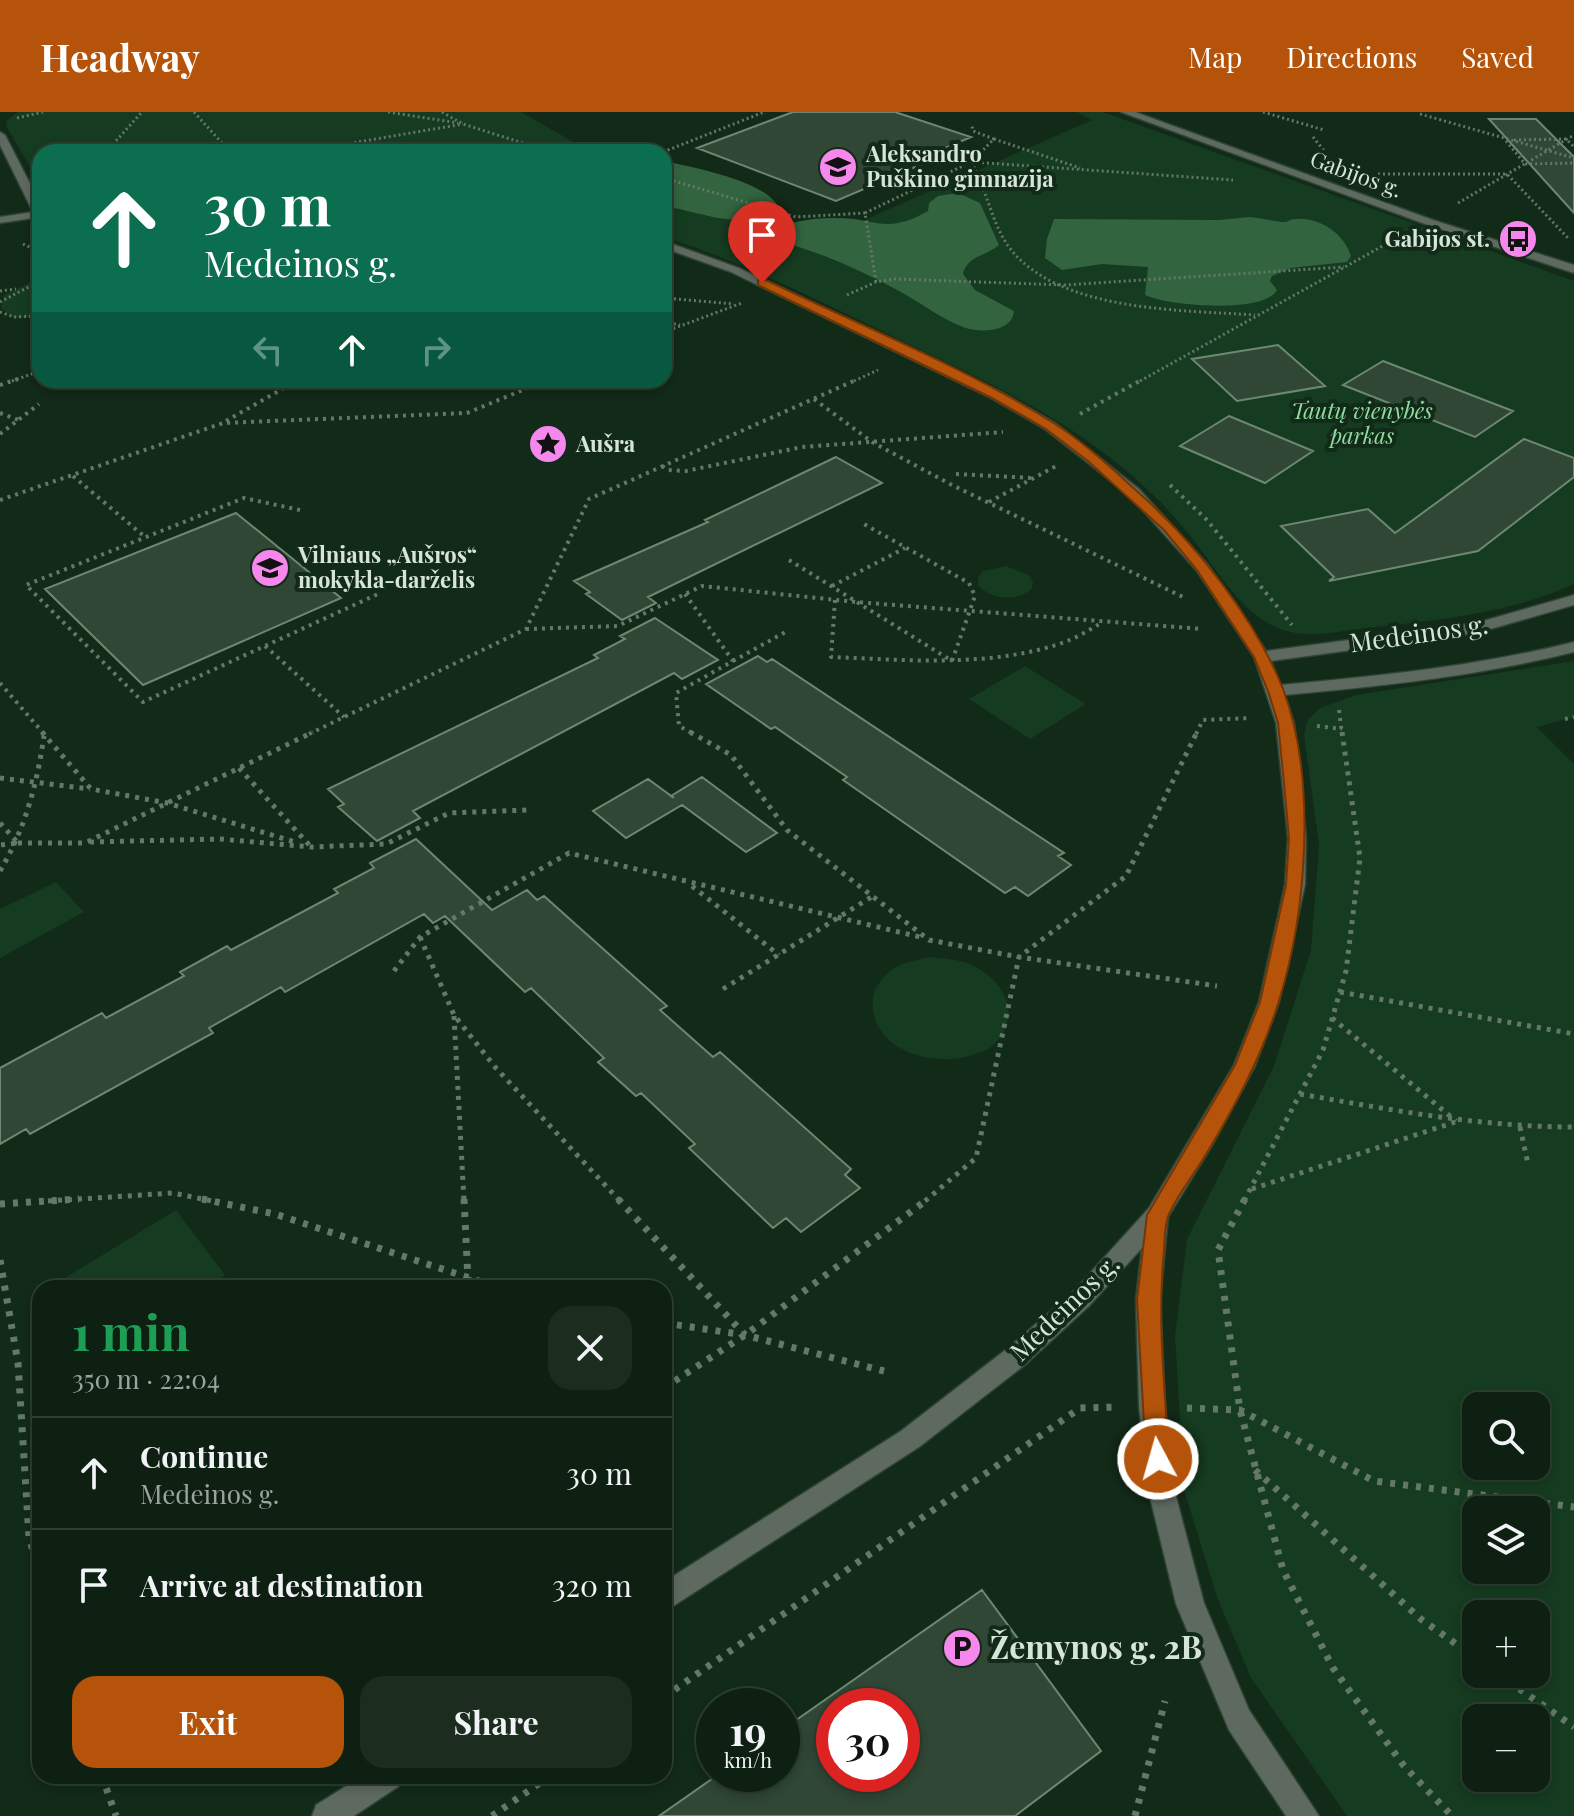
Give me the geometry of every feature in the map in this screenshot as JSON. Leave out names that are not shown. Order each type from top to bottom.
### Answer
[{"type":"street","name":"Gabijos g.","points":[[1126,112],[1429,222],[1574,269]]},
{"type":"street","points":[[0,135],[32,198]]},
{"type":"street","points":[[0,220],[32,215]]},
{"type":"street","name":"Medeinos g.","points":[[672,247],[735,270],[913,353],[1050,426],[1134,492],[1203,568],[1262,657],[1285,723],[1297,838],[1295,885],[1269,1002],[1244,1066],[1203,1141],[1157,1215],[1081,1299],[1017,1356],[910,1439],[672,1593]]},
{"type":"street","name":"Medeinos g.","points":[[1262,657],[1477,628],[1574,600]]},
{"type":"street","name":"Medeinos g.","points":[[1276,691],[1423,677],[1507,664],[1574,647]]},
{"type":"street","points":[[1157,1215],[1148,1300],[1152,1406],[1160,1485],[1190,1604],[1239,1720],[1304,1816]]},
{"type":"street","points":[[327,1816],[377,1784]]},
{"type":"path","points":[[20,116],[43,112]]},
{"type":"path","points":[[113,144],[142,112]]},
{"type":"path","points":[[194,112],[223,144]]},
{"type":"path","points":[[388,112],[463,124],[526,144]]},
{"type":"path","points":[[442,112],[463,124]]},
{"type":"path","points":[[672,148],[764,112]]},
{"type":"path","points":[[1263,112],[1324,130]]},
{"type":"path","points":[[1420,114],[1574,161]]},
{"type":"path","points":[[347,144],[463,124]]},
{"type":"path","points":[[972,126],[973,131],[994,139],[1088,170]]},
{"type":"path","points":[[1457,204],[1574,135]]},
{"type":"path","points":[[672,180],[796,217],[865,213],[971,162],[994,139]]},
{"type":"path","points":[[1505,140],[1566,139],[1574,147]]},
{"type":"path","points":[[1505,140],[1525,164]]},
{"type":"path","points":[[1525,164],[1574,161]]},
{"type":"path","points":[[971,162],[1238,181]]},
{"type":"path","points":[[971,162],[982,179],[1010,249],[1033,268],[1102,300],[1257,315]]},
{"type":"path","points":[[1375,174],[1507,174],[1574,244]]},
{"type":"path","points":[[865,213],[876,282]]},
{"type":"path","points":[[1077,415],[1405,234]]},
{"type":"path","points":[[22,243],[32,248]]},
{"type":"path","points":[[843,297],[876,282],[894,279],[1065,285],[1344,267]]},
{"type":"path","points":[[0,302],[32,285]]},
{"type":"path","points":[[0,291],[25,288]]},
{"type":"path","points":[[672,299],[735,305]]},
{"type":"path","points":[[672,329],[735,305],[753,302]]},
{"type":"path","points":[[0,312],[14,317],[32,316]]},
{"type":"path","points":[[672,323],[681,325]]},
{"type":"path","points":[[526,629],[589,499],[886,366]]},
{"type":"path","points":[[0,385],[32,374]]},
{"type":"path","points":[[0,500],[223,423],[284,388]]},
{"type":"path","points":[[223,423],[467,413],[528,388]]},
{"type":"path","points":[[814,399],[872,442],[1183,597]]},
{"type":"path","points":[[0,434],[39,404]]},
{"type":"path","points":[[0,413],[19,420]]},
{"type":"path","points":[[661,465],[668,470],[686,471],[802,447],[993,435],[1009,431]]},
{"type":"path","points":[[988,502],[1059,465]]},
{"type":"path","points":[[956,474],[1034,478]]},
{"type":"path","points":[[73,476],[145,537]]},
{"type":"path","points":[[300,510],[244,498],[26,585],[143,702],[378,594],[369,560]]},
{"type":"path","points":[[862,523],[969,583],[975,596],[952,661]]},
{"type":"path","points":[[832,587],[906,547]]},
{"type":"path","points":[[789,560],[952,661]]},
{"type":"path","points":[[85,843],[526,629],[618,626],[702,586],[856,602],[1203,629]]},
{"type":"path","points":[[685,594],[733,661]]},
{"type":"path","points":[[835,600],[831,657],[952,661],[1010,654],[1065,642],[1104,621]]},
{"type":"path","points":[[789,630],[676,693],[679,726],[731,755],[787,830],[929,940]]},
{"type":"path","points":[[265,646],[344,717]]},
{"type":"path","points":[[0,683],[91,789]]},
{"type":"path","points":[[1354,707],[1338,710],[1360,858],[1346,971],[1323,1050],[1218,1250],[1240,1410],[1283,1570],[1333,1668],[1404,1766],[1452,1816]]},
{"type":"path","points":[[672,1383],[745,1335],[947,1185],[976,1158],[1019,957],[1126,876],[1203,720],[1238,717]]},
{"type":"path","points":[[1565,719],[1574,717]]},
{"type":"path","points":[[0,871],[18,843],[38,782],[45,735]]},
{"type":"path","points":[[239,768],[311,847]]},
{"type":"path","points":[[0,778],[91,789],[167,803],[311,847]]},
{"type":"path","points":[[0,845],[220,839],[311,847],[386,844],[449,813],[527,810]]},
{"type":"path","points":[[0,823],[18,843]]},
{"type":"path","points":[[394,971],[420,937],[569,853],[691,886],[838,916],[929,940],[1019,957],[1217,986]]},
{"type":"path","points":[[691,886],[779,955]]},
{"type":"path","points":[[723,989],[873,896]]},
{"type":"path","points":[[420,937],[454,1015],[495,1067],[745,1335]]},
{"type":"path","points":[[1340,992],[1574,1034]]},
{"type":"path","points":[[0,1204],[173,1193],[275,1214],[468,1280],[454,1015]]},
{"type":"path","points":[[1332,1018],[1457,1121]]},
{"type":"path","points":[[1300,1094],[1457,1121],[1572,1128]]},
{"type":"path","points":[[1251,1189],[1457,1121]]},
{"type":"path","points":[[1520,1127],[1528,1164]]},
{"type":"path","points":[[0,1260],[18,1363],[32,1548]]},
{"type":"path","points":[[672,1324],[745,1335],[884,1371]]},
{"type":"path","points":[[672,1691],[1080,1408],[1152,1406],[1240,1410],[1374,1481],[1574,1507]]},
{"type":"path","points":[[1254,1468],[1422,1620],[1462,1648]]},
{"type":"path","points":[[1518,1688],[1574,1727]]},
{"type":"path","points":[[1135,1816],[1165,1701]]},
{"type":"path","points":[[105,1784],[116,1816]]},
{"type":"path","points":[[492,1816],[538,1784]]},
{"type":"green space","points":[[18,112],[521,112],[577,144],[32,144],[32,170],[7,128],[6,121]]},
{"type":"green space","name":"Tautų vienybės parkas","points":[[1077,112],[1103,112],[1574,281],[1574,584],[1499,609],[1446,618],[1325,634],[1283,630],[1268,623],[1241,602],[1179,522],[1143,485],[1061,423],[978,378],[808,295],[672,240],[672,207],[761,220],[770,216],[791,224],[778,226],[768,238],[797,246],[862,221],[1092,120]]},
{"type":"green space","points":[[672,163],[744,183],[771,198],[778,207],[768,215],[755,219],[708,216],[672,208]]},
{"type":"green space","points":[[958,193],[980,203],[999,245],[968,263],[963,274],[975,290],[1014,311],[1007,324],[994,330],[970,329],[955,324],[867,275],[819,254],[768,238],[766,233],[786,224],[820,218],[898,223],[928,211],[929,203],[938,196]]},
{"type":"green space","points":[[1250,217],[1282,222],[1304,219],[1321,224],[1343,240],[1351,256],[1347,262],[1291,268],[1272,276],[1270,281],[1277,290],[1268,298],[1214,306],[1173,302],[1145,295],[1148,267],[1102,264],[1062,270],[1045,258],[1054,219],[1219,220]]},
{"type":"green space","points":[[32,282],[32,317],[13,318],[1,308],[4,295]]},
{"type":"green space","points":[[1006,566],[1029,575],[1033,582],[1032,589],[1019,596],[1005,598],[978,586],[978,578],[983,571]]},
{"type":"green space","points":[[1574,661],[1574,717],[1537,727],[1574,764],[1574,1816],[1347,1816],[1251,1678],[1217,1597],[1184,1490],[1175,1336],[1187,1239],[1274,1066],[1311,950],[1319,845],[1304,735],[1308,719],[1320,708],[1356,695]]},
{"type":"green space","points":[[1025,666],[1086,704],[1030,739],[969,699]]},
{"type":"green space","points":[[56,882],[84,912],[0,958],[0,909]]},
{"type":"green space","points":[[930,957],[972,965],[984,972],[1002,991],[1007,1002],[1007,1025],[989,1049],[953,1059],[919,1056],[890,1041],[880,1029],[874,1014],[873,997],[878,985],[894,968]]},
{"type":"green space","points":[[176,1210],[225,1275],[218,1280],[62,1280]]},
{"type":"building","name":"Aleksandro Puškino gimnazija","points":[[793,112],[895,112],[971,137],[931,154],[939,157],[836,201],[697,148]]},
{"type":"building","points":[[1489,119],[1536,119],[1574,157],[1574,213]]},
{"type":"building","points":[[1278,345],[1325,386],[1237,401],[1192,359]]},
{"type":"building","points":[[1383,361],[1513,411],[1475,437],[1343,385]]},
{"type":"building","points":[[1229,416],[1313,451],[1265,483],[1180,446]]},
{"type":"building","points":[[1524,439],[1574,458],[1574,477],[1478,551],[1329,581],[1334,577],[1281,526],[1368,509],[1395,533]]},
{"type":"building","points":[[836,457],[882,483],[648,597],[656,603],[622,620],[586,594],[590,592],[574,581],[708,522],[705,520]]},
{"type":"building","points":[[236,513],[341,598],[143,685],[45,589]]},
{"type":"building","points":[[655,618],[718,660],[682,679],[674,673],[413,811],[420,818],[377,841],[338,807],[344,804],[328,789],[598,658],[594,655],[625,639],[620,636]]},
{"type":"building","points":[[758,656],[767,662],[772,659],[1064,853],[1058,856],[1071,865],[1028,896],[1015,887],[1005,893],[843,780],[847,777],[706,684]]},
{"type":"building","points":[[702,777],[777,833],[746,852],[682,805],[626,838],[593,811],[648,779],[671,796]]},
{"type":"building","points":[[416,839],[492,910],[527,890],[537,900],[544,896],[667,1006],[660,1010],[713,1057],[720,1052],[851,1169],[845,1175],[860,1188],[801,1232],[786,1218],[773,1228],[689,1148],[695,1144],[641,1093],[636,1096],[598,1062],[604,1058],[531,988],[525,992],[445,916],[433,923],[424,914],[285,992],[281,987],[209,1028],[213,1033],[30,1134],[26,1129],[0,1144],[0,1068],[102,1013],[106,1018],[184,976],[180,972],[227,946],[231,950],[338,893],[334,889],[374,868],[370,863]]},
{"type":"building","name":"Žemynos g. 2B","points":[[982,1590],[1101,1751],[1015,1816],[659,1816],[696,1790],[800,1792],[800,1717],[816,1706],[816,1792],[920,1792],[920,1688],[842,1688]]},
{"type":"place","name":"Aleksandro Puškino gimnazija","points":[[838,167]]},
{"type":"place","name":"Gabijos st.","points":[[1518,239]]},
{"type":"place","name":"Aušra","points":[[548,444]]},
{"type":"place","name":"Vilniaus „Aušros“ mokykla-darželis","points":[[270,568]]},
{"type":"place","name":"Žemynos g. 2B","points":[[962,1648]]},
{"type":"route","points":[[762,283],[996,395],[1050,426],[1093,458],[1169,527],[1203,568],[1262,657],[1276,691],[1285,723],[1293,783],[1297,838],[1295,885],[1269,1002],[1244,1066],[1203,1141],[1157,1215],[1148,1300],[1152,1406],[1158,1459]]}]
